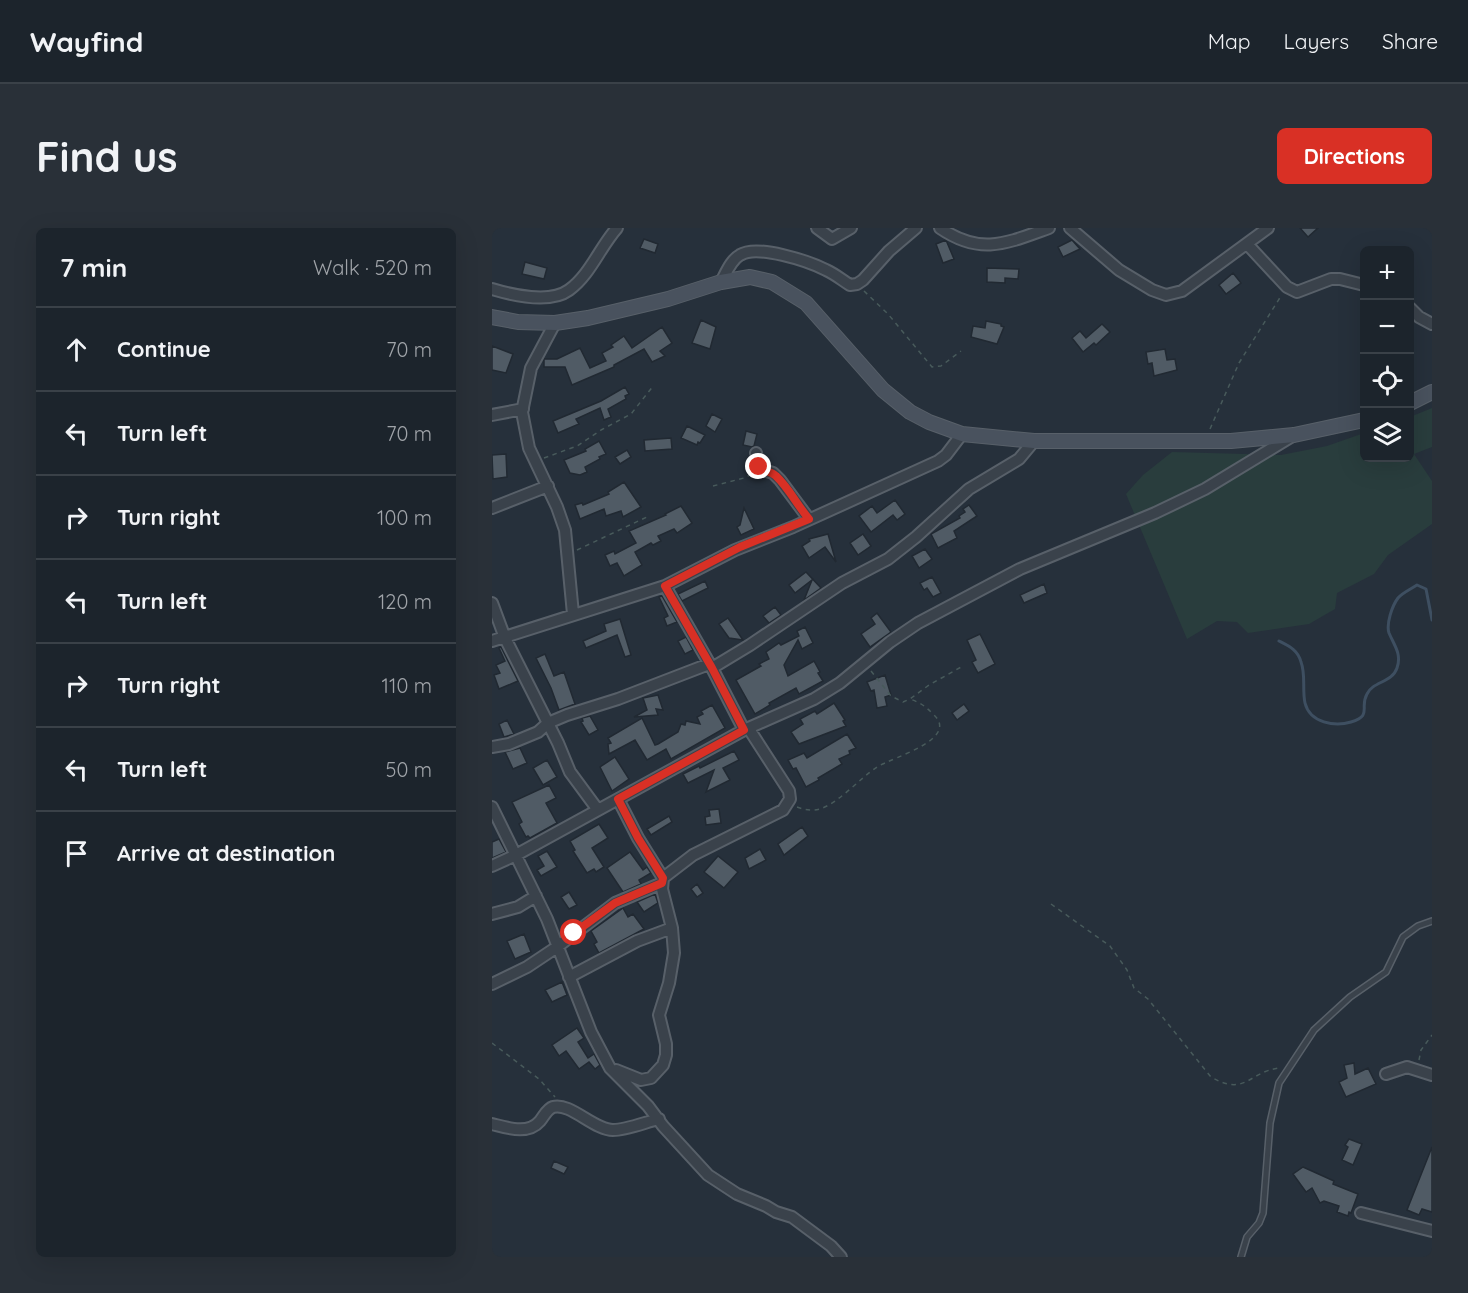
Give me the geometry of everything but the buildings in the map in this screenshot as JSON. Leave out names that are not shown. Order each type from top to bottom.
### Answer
[{"type":"main road","points":[[492,317],[518,322],[555,323],[588,318],[668,299],[721,282],[750,277],[772,282],[816,312],[883,390],[920,417],[947,430],[962,434],[1034,441],[1205,441],[1294,435],[1360,421]]},
{"type":"main road","points":[[1414,401],[1432,392]]},
{"type":"street","points":[[492,289],[532,297],[566,293],[578,281],[617,228]]},
{"type":"street","points":[[817,228],[832,239],[851,228]]},
{"type":"street","points":[[721,282],[738,255],[748,251],[761,251],[814,265],[850,285],[857,284],[889,251],[916,228]]},
{"type":"street","points":[[940,228],[962,241],[991,246],[1007,243],[1049,228]]},
{"type":"street","points":[[1070,228],[1119,270],[1166,295],[1182,291],[1268,228]]},
{"type":"street","points":[[1247,244],[1287,287],[1297,292],[1324,280],[1340,279],[1360,284]]},
{"type":"street","points":[[1414,312],[1432,324]]},
{"type":"street","points":[[555,323],[531,368],[523,408],[529,448],[561,518],[568,554],[573,614]]},
{"type":"street","points":[[492,415],[523,408]]},
{"type":"street","points":[[492,641],[665,586],[740,547],[809,519],[938,461],[962,434]]},
{"type":"street","points":[[492,866],[747,730],[814,699],[840,683],[918,623],[1020,569],[1155,513],[1205,489],[1294,435]]},
{"type":"street","points":[[492,747],[525,738],[567,715],[711,666],[750,645],[842,583],[888,559],[969,489],[1019,459],[1034,441]]},
{"type":"street","points":[[756,453],[760,469],[772,473],[780,480],[809,519]]},
{"type":"street","points":[[492,508],[548,486]]},
{"type":"street","points":[[492,984],[527,967],[609,907],[663,881],[693,855],[772,817],[788,804],[789,791],[747,730],[665,586]]},
{"type":"street","points":[[492,603],[505,638],[549,723],[570,772],[598,810]]},
{"type":"street","points":[[610,1068],[641,1080],[651,1078],[663,1065],[666,1044],[659,1015],[673,964],[674,945],[663,881],[618,799]]},
{"type":"street","points":[[493,812],[536,896],[591,1032],[610,1068],[708,1175],[737,1194],[792,1217],[831,1246],[841,1257]]},
{"type":"street","points":[[492,914],[518,907],[536,896]]},
{"type":"street","points":[[569,977],[637,941],[672,928]]},
{"type":"street","points":[[1386,1074],[1407,1066],[1432,1075]]},
{"type":"street","points":[[492,1125],[514,1129],[534,1127],[553,1107],[562,1107],[599,1126],[613,1130],[659,1119]]},
{"type":"street","points":[[1361,1213],[1432,1231]]},
{"type":"lane","points":[[1241,1257],[1247,1237],[1263,1213],[1270,1123],[1279,1083],[1314,1030],[1350,997],[1386,972],[1403,937],[1418,926],[1432,921]]},
{"type":"path","points":[[857,284],[888,314],[932,367],[941,366],[962,351]]},
{"type":"path","points":[[1205,441],[1239,363],[1287,287]]},
{"type":"path","points":[[534,461],[577,446],[631,414],[654,385]]},
{"type":"path","points":[[713,486],[744,478],[760,469]]},
{"type":"path","points":[[568,554],[649,516]]},
{"type":"path","points":[[866,663],[895,699],[903,702],[963,666]]},
{"type":"path","points":[[788,804],[809,810],[820,809],[878,766],[934,738],[940,730],[938,718],[925,705],[910,699]]},
{"type":"path","points":[[1051,904],[1110,946],[1128,970],[1134,988],[1148,999],[1211,1077],[1222,1083],[1234,1085],[1248,1082],[1267,1070],[1289,1067]]},
{"type":"path","points":[[1418,1070],[1421,1050],[1432,1035]]},
{"type":"path","points":[[492,1043],[539,1079],[562,1107]]},
{"type":"green space","points":[[1432,408],[1432,447],[1414,454],[1414,415]]},
{"type":"green space","points":[[1360,434],[1360,462],[1414,462],[1414,454],[1432,481],[1432,524],[1388,555],[1374,574],[1337,593],[1335,609],[1309,624],[1248,633],[1237,622],[1217,621],[1187,639],[1126,494],[1143,475],[1172,452],[1281,455],[1327,446]]},
{"type":"waterway","points":[[1279,641],[1293,649],[1300,658],[1304,698],[1308,710],[1324,722],[1338,724],[1362,717],[1367,694],[1395,673],[1398,654],[1388,625],[1398,598],[1417,585],[1426,589],[1432,620]]},
{"type":"route","points":[[574,933],[615,903],[662,883],[663,878],[638,838],[618,799],[744,730],[665,586],[740,547],[809,519],[780,480],[759,467]]}]
